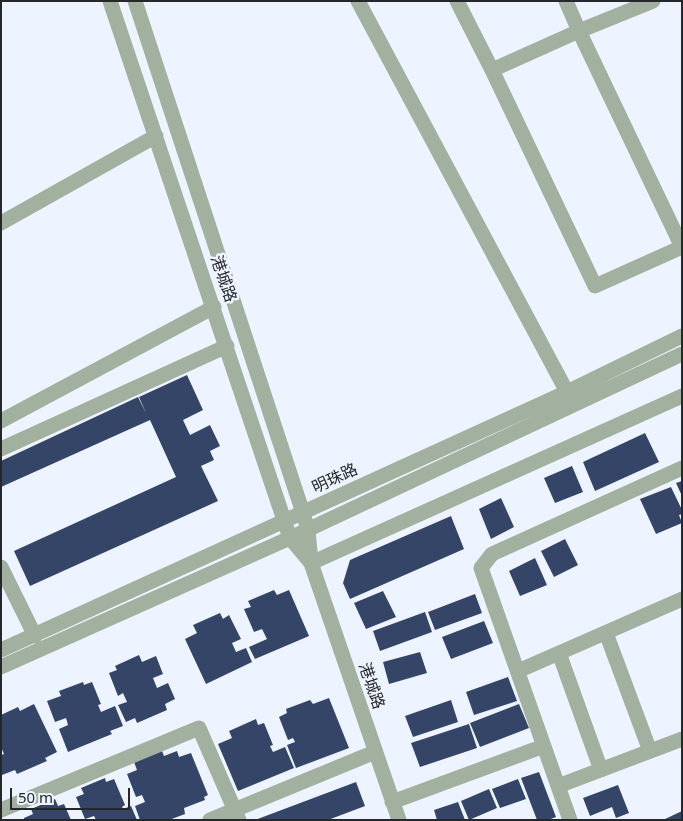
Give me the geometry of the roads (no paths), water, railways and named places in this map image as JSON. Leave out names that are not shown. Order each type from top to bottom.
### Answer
[{"type":"street","name":"港城路","points":[[110,1],[290,538],[311,563]]},
{"type":"street","name":"港城路","points":[[135,1],[303,513],[308,530],[311,563],[399,820]]},
{"type":"street","points":[[358,1],[567,392]]},
{"type":"street","points":[[457,1],[595,286],[682,247],[566,1]]},
{"type":"street","points":[[492,70],[579,31],[653,1]]},
{"type":"street","points":[[1,222],[156,136]]},
{"type":"street","points":[[1,421],[214,308]]},
{"type":"street","name":"明珠路","points":[[1,650],[567,392],[682,336]]},
{"type":"street","points":[[1,450],[227,346]]},
{"type":"street","points":[[1,667],[308,530],[682,354]]},
{"type":"street","points":[[311,563],[682,396]]},
{"type":"street","points":[[570,820],[481,568],[492,554],[682,468]]},
{"type":"street","points":[[1,567],[35,636]]},
{"type":"street","points":[[518,671],[682,599]]},
{"type":"street","points":[[606,633],[650,751]]},
{"type":"street","points":[[559,653],[601,770]]},
{"type":"street","points":[[1,810],[199,728],[237,814]]},
{"type":"street","points":[[558,786],[682,740]]},
{"type":"street","points":[[392,802],[544,746]]},
{"type":"street","points":[[210,820],[237,814],[375,752]]}]
